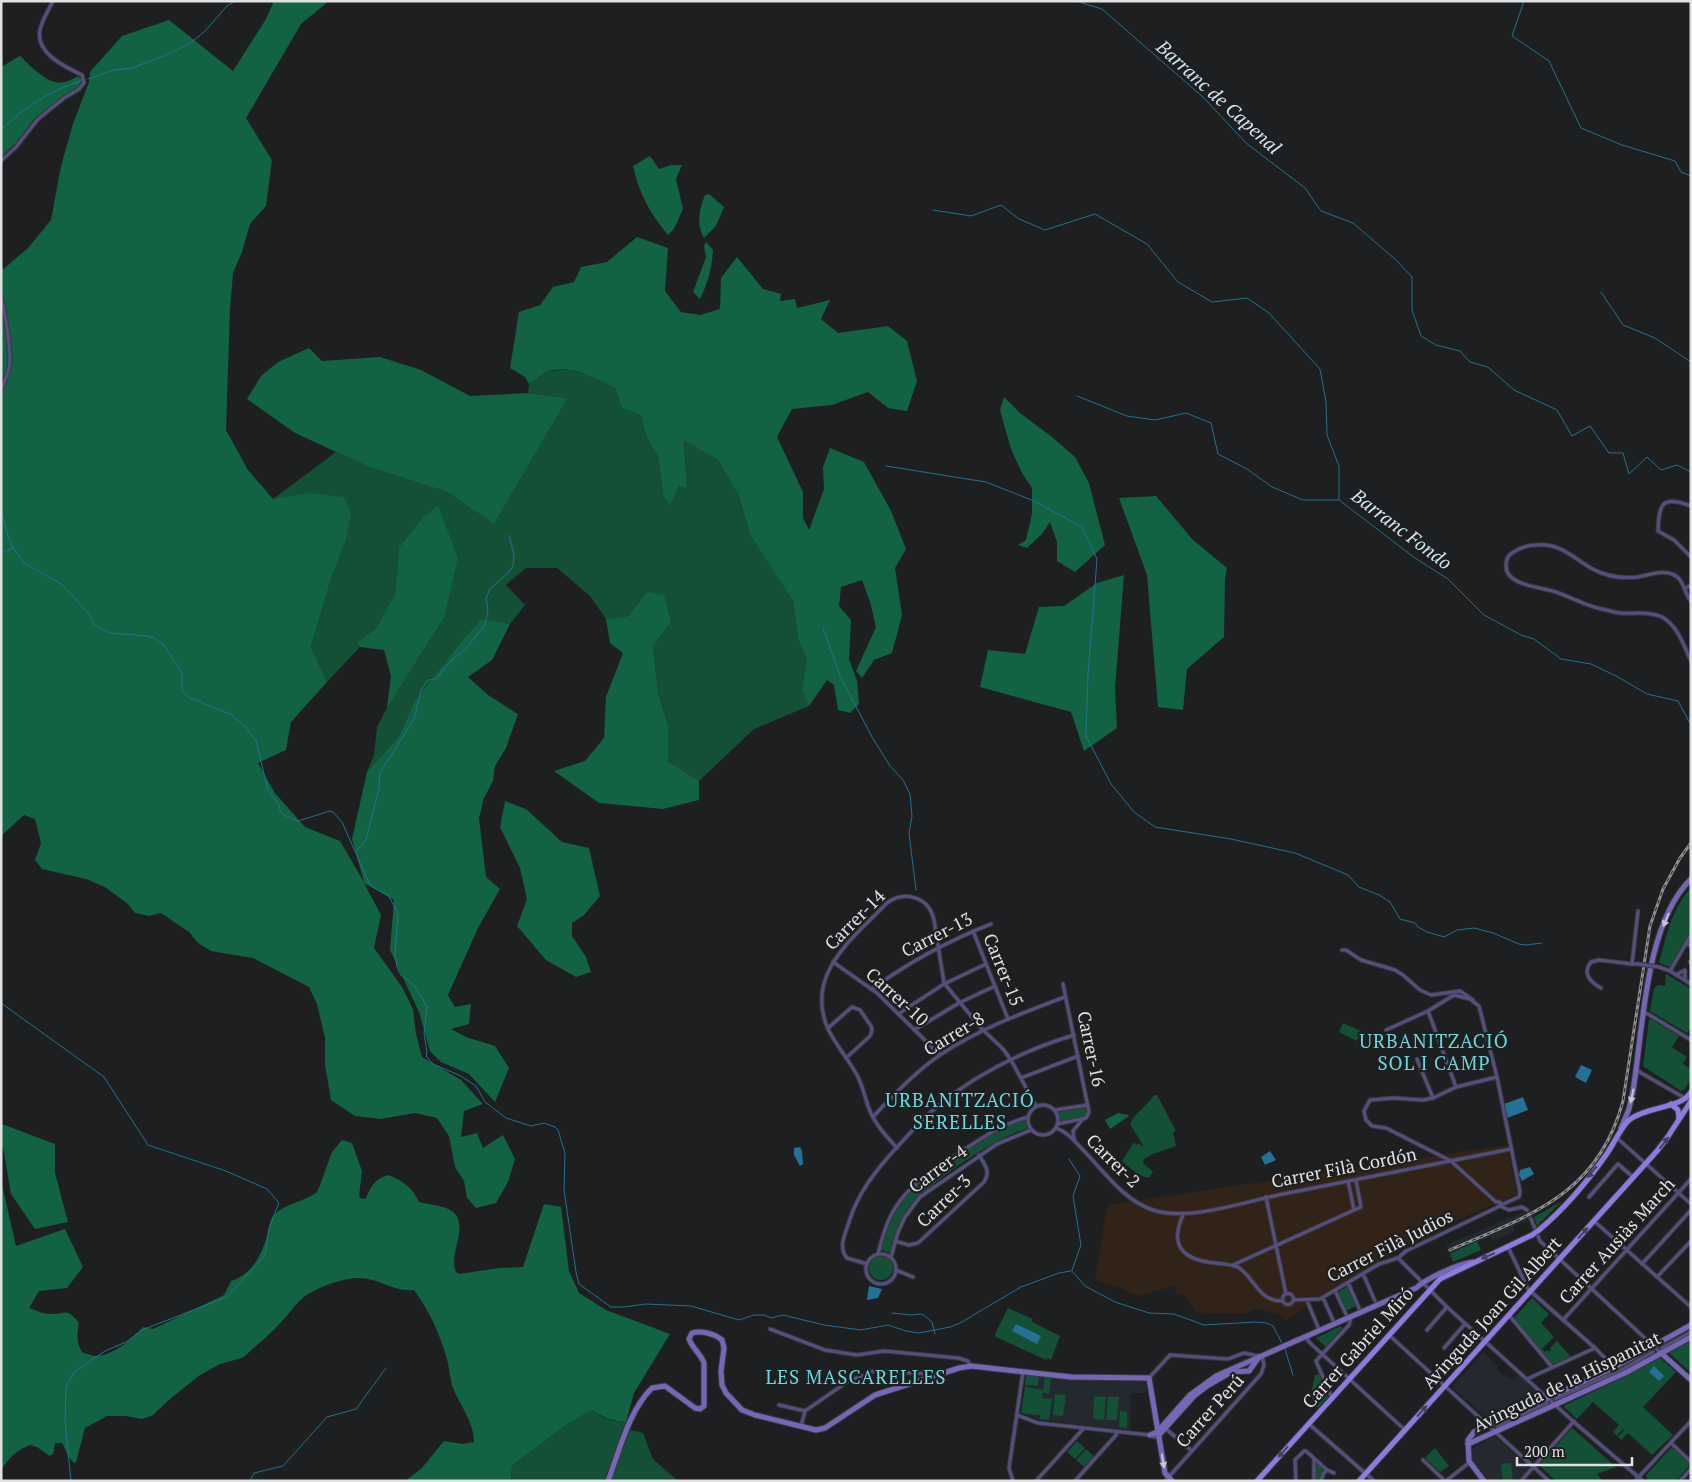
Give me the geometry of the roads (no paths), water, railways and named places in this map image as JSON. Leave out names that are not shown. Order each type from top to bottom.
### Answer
[{"type":"main road","name":"Avinguda Joan Gil Albert","points":[[1359,1481],[1646,1164],[1679,1120],[1690,1101],[1691,1092]]},
{"type":"main road","name":"Carrer Gabriel Miró","points":[[1257,1481],[1441,1278],[1508,1247],[1539,1230],[1574,1194],[1601,1162],[1627,1122],[1638,1114],[1671,1104],[1690,1101]]},
{"type":"main road","points":[[1671,1104],[1678,1110],[1679,1120]]},
{"type":"street","points":[[1,161],[16,147],[38,119],[64,98],[79,89],[84,83],[82,75],[65,67],[44,49],[40,43],[41,26],[53,1]]},
{"type":"street","points":[[1,298],[10,360],[1,390]]},
{"type":"street","points":[[1691,506],[1677,501],[1666,503],[1660,510],[1658,531],[1674,540],[1691,557]]},
{"type":"street","points":[[1691,601],[1687,596],[1686,588],[1677,577],[1668,573],[1627,578],[1602,574],[1580,562],[1561,548],[1552,545],[1537,544],[1521,548],[1511,553],[1506,560],[1508,575],[1522,583],[1553,591],[1602,610],[1621,613],[1645,613],[1664,618],[1677,631],[1691,661]]},
{"type":"street","points":[[1686,588],[1691,585]]},
{"type":"street","points":[[1620,1132],[1629,1109],[1653,956],[1665,919],[1683,887],[1691,879]]},
{"type":"street","name":"Carrer-14","points":[[897,1148],[873,1117],[866,1103],[862,1085],[828,1028],[822,1006],[822,994],[827,974],[833,962],[886,903],[897,897],[914,897],[923,901],[931,910],[944,984],[984,1031],[1003,1049],[1036,1106]]},
{"type":"street","points":[[1632,964],[1638,910]]},
{"type":"street","name":"Carrer-13","points":[[872,989],[917,958],[991,924]]},
{"type":"street","name":"Carrer-15","points":[[973,931],[1008,1019]]},
{"type":"street","points":[[1670,971],[1691,935]]},
{"type":"street","points":[[1686,943],[1691,946]]},
{"type":"street","points":[[1342,950],[1346,950],[1367,962],[1403,974],[1420,990],[1431,995],[1460,991],[1470,996],[1479,1006],[1497,1077],[1511,1149]]},
{"type":"street","points":[[1601,988],[1588,975],[1587,968],[1591,962],[1597,960],[1659,967],[1670,971],[1691,984]]},
{"type":"street","name":"Carrer-10","points":[[833,962],[872,989],[940,1055]]},
{"type":"street","points":[[898,1014],[944,984],[986,964]]},
{"type":"street","points":[[1676,975],[1685,970],[1685,980]]},
{"type":"street","name":"Carrer-16","points":[[1063,984],[1089,1113],[1073,1130],[1074,1140]]},
{"type":"street","points":[[914,1030],[959,1003],[995,986]]},
{"type":"street","points":[[1386,1030],[1428,1011],[1454,995],[1470,1000],[1479,1006]]},
{"type":"street","name":"Carrer-8","points":[[873,1117],[898,1091],[940,1055],[1008,1019],[1065,997]]},
{"type":"street","points":[[828,1028],[852,1007],[860,1010],[871,1026],[870,1036],[846,1058]]},
{"type":"street","points":[[1428,1011],[1456,1087]]},
{"type":"street","points":[[1644,1013],[1691,1040]]},
{"type":"street","points":[[868,1264],[848,1258],[843,1250],[843,1241],[852,1213],[864,1189],[877,1170],[939,1104],[968,1083],[1011,1060],[1074,1035]]},
{"type":"street","points":[[1021,1078],[1078,1056]]},
{"type":"street","points":[[1417,1059],[1432,1098]]},
{"type":"street","points":[[1636,1070],[1690,1101]]},
{"type":"street","points":[[1497,1077],[1456,1087],[1423,1100],[1394,1098],[1370,1100],[1364,1111],[1366,1120],[1372,1126],[1386,1128],[1451,1161],[1496,1202],[1500,1202],[1500,1206],[1509,1210],[1522,1207],[1527,1210]]},
{"type":"street","points":[[1055,1110],[1058,1124],[1052,1132],[1039,1135],[1031,1130],[1028,1124],[1028,1117],[1029,1113],[1036,1106],[1046,1105],[1055,1110],[1088,1105]]},
{"type":"street","name":"Carrer-4","points":[[878,1254],[890,1218],[899,1201],[916,1183],[988,1134],[1014,1121],[1028,1117]]},
{"type":"street","points":[[1058,1124],[1084,1119]]},
{"type":"street","name":"Carrer-2","points":[[1056,1128],[1074,1140],[1120,1189],[1136,1203],[1158,1212],[1183,1215]]},
{"type":"street","name":"Carrer-4","points":[[891,1257],[895,1241],[905,1217],[920,1197],[1003,1141],[1031,1130]]},
{"type":"street","points":[[1616,1138],[1691,1204]]},
{"type":"street","name":"Carrer Filà Cordón","points":[[1183,1215],[1511,1149]]},
{"type":"street","name":"Carrer Filà Judios","points":[[1293,1300],[1320,1299],[1379,1264],[1398,1258],[1406,1251],[1518,1197],[1520,1192],[1511,1149]]},
{"type":"street","name":"Carrer-3","points":[[895,1241],[909,1245],[918,1244],[984,1182],[987,1168],[979,1156]]},
{"type":"street","points":[[1589,1196],[1618,1164],[1634,1177]]},
{"type":"street","name":"Carrer Ausiàs March","points":[[1563,1320],[1691,1179]]},
{"type":"street","points":[[1233,1265],[1360,1207],[1356,1180]]},
{"type":"street","points":[[1348,1181],[1354,1210]]},
{"type":"street","points":[[1266,1197],[1286,1294]]},
{"type":"street","points":[[1642,1264],[1691,1210]]},
{"type":"street","points":[[1183,1215],[1176,1236],[1182,1249],[1204,1261],[1233,1265],[1241,1270],[1264,1295],[1289,1304],[1293,1300],[1292,1295],[1286,1294]]},
{"type":"street","points":[[1531,1219],[1540,1241],[1654,1346],[1661,1350],[1691,1380]]},
{"type":"street","points":[[1594,1221],[1690,1305]]},
{"type":"street","points":[[1657,1278],[1691,1241]]},
{"type":"street","points":[[1508,1247],[1530,1291],[1594,1348],[1613,1368]]},
{"type":"street","points":[[878,1254],[886,1254],[891,1257],[896,1265],[893,1278],[881,1284],[876,1283],[867,1273],[871,1258],[878,1254]]},
{"type":"street","points":[[1398,1258],[1429,1290],[1548,1400],[1555,1402],[1637,1479],[1643,1481]]},
{"type":"street","points":[[1149,1378],[1170,1354],[1228,1359],[1236,1358],[1241,1354],[1250,1357],[1260,1356],[1416,1288],[1422,1283],[1466,1263],[1474,1262]]},
{"type":"street","points":[[896,1270],[913,1277]]},
{"type":"street","points":[[1364,1276],[1375,1301]]},
{"type":"street","points":[[1349,1285],[1359,1308]]},
{"type":"street","points":[[1332,1398],[1316,1362],[1349,1325],[1349,1316],[1336,1292]]},
{"type":"street","points":[[1282,1300],[1286,1294]]},
{"type":"street","points":[[1324,1300],[1333,1320]]},
{"type":"street","points":[[1308,1303],[1318,1327]]},
{"type":"street","points":[[1427,1330],[1447,1307]]},
{"type":"street","points":[[1509,1315],[1552,1367]]},
{"type":"street","points":[[1444,1348],[1465,1324]]},
{"type":"street","name":"Avinguda de la Hispanitat","points":[[1468,1444],[1691,1326]]},
{"type":"street","points":[[770,1329],[827,1350],[859,1355],[884,1351],[958,1358],[968,1361],[970,1366]]},
{"type":"street","points":[[608,1481],[634,1414],[652,1388],[665,1386],[695,1408],[700,1409],[704,1406],[705,1366],[702,1357],[690,1342],[690,1335],[694,1332],[715,1335],[722,1340],[724,1348],[721,1383],[732,1400],[747,1413],[816,1430],[823,1429],[871,1396],[970,1366],[1071,1376],[1149,1378]]},
{"type":"street","name":"Avinguda de la Hispanitat","points":[[1555,1402],[1626,1372],[1691,1332]]},
{"type":"street","points":[[1389,1335],[1488,1424],[1496,1429],[1549,1481]]},
{"type":"street","name":"Avinguda de la Hispanitat","points":[[1661,1350],[1691,1337]]},
{"type":"street","points":[[1304,1338],[1404,1430]]},
{"type":"street","points":[[1527,1379],[1594,1348]]},
{"type":"street","name":"Avinguda de la Hispanitat","points":[[1496,1429],[1623,1369],[1653,1352]]},
{"type":"street","points":[[1017,1415],[1038,1423],[1150,1436],[1158,1434],[1165,1428],[1194,1396],[1206,1386],[1231,1372],[1249,1371],[1260,1356]]},
{"type":"street","name":"Carrer Perú","points":[[1168,1480],[1261,1374],[1264,1364],[1260,1356]]},
{"type":"street","points":[[1250,1357],[1252,1367]]},
{"type":"street","points":[[1158,1434],[1197,1389],[1212,1378],[1250,1357]]},
{"type":"street","points":[[1233,1367],[1236,1358]]},
{"type":"street","points":[[1233,1367],[1242,1372]]},
{"type":"street","points":[[801,1426],[805,1411],[848,1382],[874,1371],[940,1374]]},
{"type":"street","points":[[1013,1481],[1010,1468],[1023,1372]]},
{"type":"street","points":[[1149,1378],[1165,1473],[1168,1480]]},
{"type":"street","name":"Avinguda de la Hispanitat","points":[[1468,1444],[1472,1434],[1488,1424],[1548,1400]]},
{"type":"street","points":[[779,1405],[805,1411]]},
{"type":"street","points":[[1521,1481],[1574,1421]]},
{"type":"street","points":[[1637,1479],[1691,1421]]},
{"type":"street","points":[[1309,1424],[1374,1481]]},
{"type":"street","points":[[1036,1481],[1084,1428]]},
{"type":"street","points":[[1165,1428],[1192,1451]]},
{"type":"street","points":[[1075,1481],[1117,1432]]},
{"type":"street","points":[[1670,1443],[1691,1462]]},
{"type":"street","points":[[1468,1444],[1470,1462],[1484,1481]]},
{"type":"street","points":[[1296,1481],[1295,1460],[1304,1451],[1334,1473]]},
{"type":"street","points":[[1314,1458],[1314,1481]]},
{"type":"street","points":[[1423,1460],[1445,1481],[1470,1462]]},
{"type":"street","points":[[1680,1481],[1691,1469]]},
{"type":"street","points":[[1321,1481],[1323,1474],[1328,1470]]},
{"type":"water","points":[[1581,1065],[1592,1070],[1586,1083],[1575,1077]]},
{"type":"water","points":[[1523,1097],[1528,1110],[1507,1118],[1504,1104]]},
{"type":"water","points":[[800,1147],[803,1164],[800,1166],[794,1155],[794,1148]]},
{"type":"water","points":[[1270,1151],[1276,1160],[1265,1165],[1261,1157]]},
{"type":"water","points":[[1530,1167],[1534,1174],[1522,1181],[1519,1175],[1520,1170]]},
{"type":"water","points":[[869,1286],[882,1289],[878,1298],[867,1300]]},
{"type":"water","points":[[1016,1324],[1041,1336],[1037,1344],[1012,1331]]},
{"type":"water","points":[[1654,1366],[1664,1376],[1659,1381],[1649,1372]]},
{"type":"waterway","points":[[88,79],[114,70],[132,68],[171,53],[192,42],[205,31],[227,6],[235,1]]},
{"type":"waterway","name":"Barranc de Capenal","points":[[1076,1],[1102,9],[1204,98],[1246,143],[1305,188],[1321,211],[1353,223],[1396,260],[1412,277],[1412,310],[1421,336],[1436,345],[1460,351],[1470,362],[1488,367],[1514,390],[1557,410],[1572,436],[1590,426],[1609,453],[1623,453],[1629,474],[1647,457],[1661,470],[1677,465],[1691,472]]},
{"type":"waterway","points":[[1524,1],[1512,36],[1549,61],[1581,128],[1622,145],[1675,161],[1681,172],[1691,176]]},
{"type":"waterway","points":[[1,130],[38,101],[58,90],[81,81]]},
{"type":"waterway","name":"Barranc Fondo","points":[[933,210],[971,216],[1001,205],[1019,219],[1045,230],[1095,214],[1147,244],[1178,282],[1212,302],[1247,298],[1269,313],[1320,369],[1326,402],[1327,435],[1339,466],[1339,500],[1415,558],[1448,579],[1484,615],[1521,635],[1534,639],[1561,659],[1591,664],[1647,694],[1678,701],[1691,725]]},
{"type":"waterway","points":[[1601,292],[1623,325],[1655,338],[1691,362]]},
{"type":"waterway","points":[[1077,396],[1127,416],[1155,420],[1186,413],[1211,423],[1218,454],[1247,469],[1272,487],[1303,500],[1338,500]]},
{"type":"waterway","points":[[886,466],[986,482],[1034,501],[1082,527],[1097,559],[1088,674],[1086,736],[1111,784],[1134,812],[1155,827],[1231,839],[1295,853],[1348,875],[1359,887],[1379,895],[1390,902],[1400,919],[1415,923],[1427,932],[1444,937],[1457,930],[1474,928],[1493,933],[1519,944],[1542,943]]},
{"type":"waterway","points":[[1,508],[13,548],[24,563],[63,585],[99,628],[111,633],[154,638],[164,645],[182,673],[182,691],[188,697],[232,715],[246,727],[256,741],[268,790],[284,815],[298,821],[330,811],[342,822],[369,883],[388,895],[398,913],[395,956],[397,967],[401,975],[415,986],[427,1007],[424,1033],[426,1056],[433,1064],[461,1076],[476,1086],[485,1102],[506,1118],[531,1126],[544,1123],[558,1130],[565,1153],[564,1190],[579,1284],[611,1307],[646,1304],[691,1306],[739,1320],[754,1315],[764,1315],[771,1318],[783,1315],[824,1325],[861,1330],[888,1325],[919,1333],[950,1327],[960,1323],[1021,1287],[1059,1273],[1071,1271]]},
{"type":"waterway","points":[[356,851],[366,840],[379,788],[380,773],[414,719],[421,690],[428,680],[436,679],[449,663],[468,646],[485,625],[488,611],[486,598],[490,589],[513,566],[514,555],[509,535]]},
{"type":"waterway","points":[[1,553],[13,548]]},
{"type":"waterway","points":[[823,628],[840,676],[872,737],[890,766],[903,780],[910,794],[912,816],[909,833],[916,890]]},
{"type":"waterway","points":[[1,1003],[104,1077],[148,1145],[226,1171],[267,1189],[279,1203],[269,1228],[265,1255],[227,1297],[142,1330],[126,1342],[105,1351],[74,1372],[66,1387],[65,1422],[71,1481]]},
{"type":"waterway","points":[[1069,1159],[1080,1176],[1073,1196],[1081,1245],[1072,1270]]},
{"type":"waterway","points":[[1072,1271],[1085,1286],[1115,1302],[1149,1313],[1174,1314],[1204,1325],[1267,1323],[1273,1326],[1283,1345]]},
{"type":"waterway","points":[[892,1313],[921,1314],[932,1322],[935,1334]]},
{"type":"waterway","points":[[1285,1349],[1293,1375]]},
{"type":"waterway","points":[[250,1481],[254,1473],[283,1466],[327,1417],[356,1409],[386,1368]]},
{"type":"tunnel","points":[[1527,1210],[1531,1219]]},
{"type":"railway","points":[[1450,1250],[1507,1225],[1557,1198],[1578,1180],[1597,1159],[1612,1133],[1623,1101],[1650,926],[1663,889],[1680,858],[1691,843]]},
{"type":"district","name":"URBANITZACIÓ SOL I CAMP","points":[[1434,1052]]},
{"type":"district","name":"URBANITZACIÓ SERELLES","points":[[960,1111]]},
{"type":"district","name":"LES MASCARELLES","points":[[856,1377]]}]
